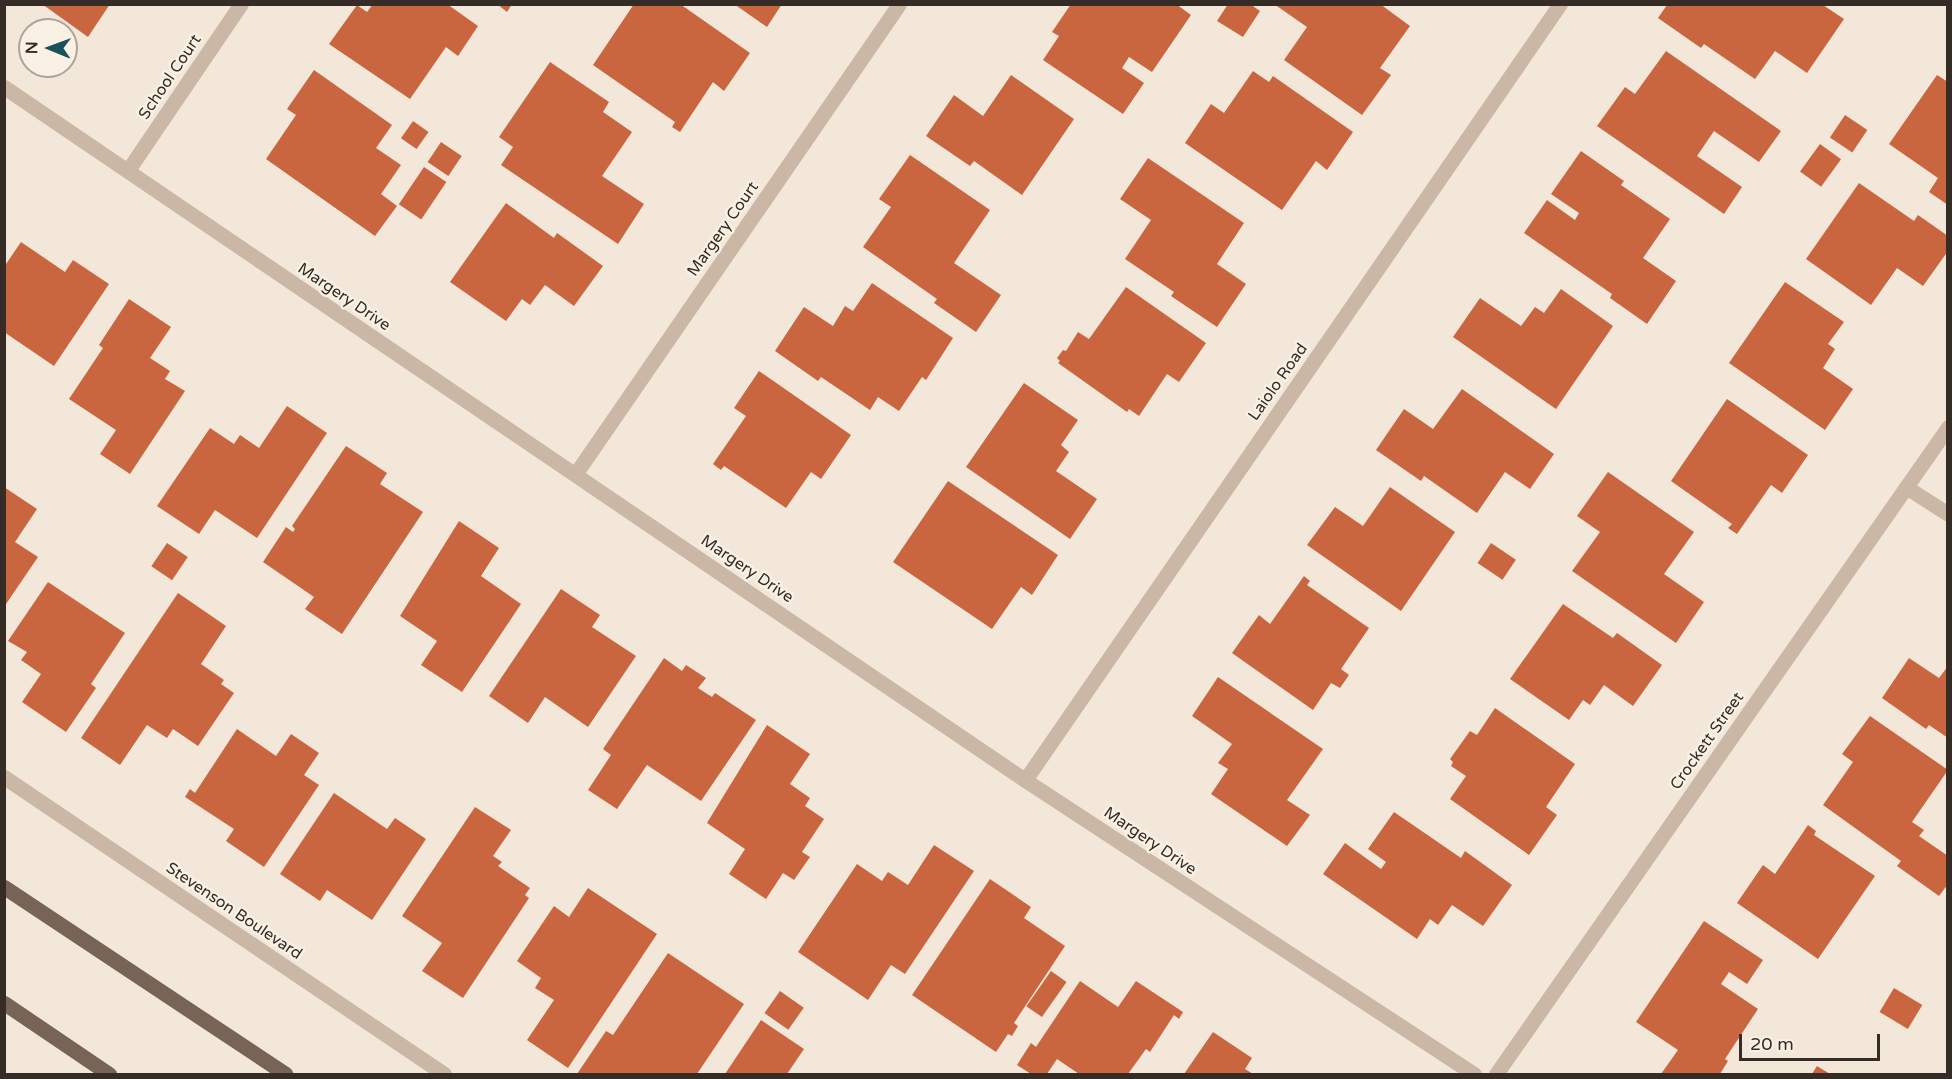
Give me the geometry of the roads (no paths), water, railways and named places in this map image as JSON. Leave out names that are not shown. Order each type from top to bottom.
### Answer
[{"type":"main road","points":[[4,887],[285,1074]]},
{"type":"main road","points":[[4,1003],[109,1074]]},
{"type":"street","name":"School Court","points":[[128,170],[241,4]]},
{"type":"street","name":"Margery Court","points":[[576,474],[899,4]]},
{"type":"street","name":"Laiolo Road","points":[[1025,780],[1560,4]]},
{"type":"street","name":"Margery Drive","points":[[4,87],[1025,780],[1474,1074]]},
{"type":"street","name":"Crockett Street","points":[[1496,1074],[1947,427]]},
{"type":"street","points":[[1906,487],[1947,514]]},
{"type":"street","name":"Stevenson Boulevard","points":[[4,777],[444,1074]]}]
